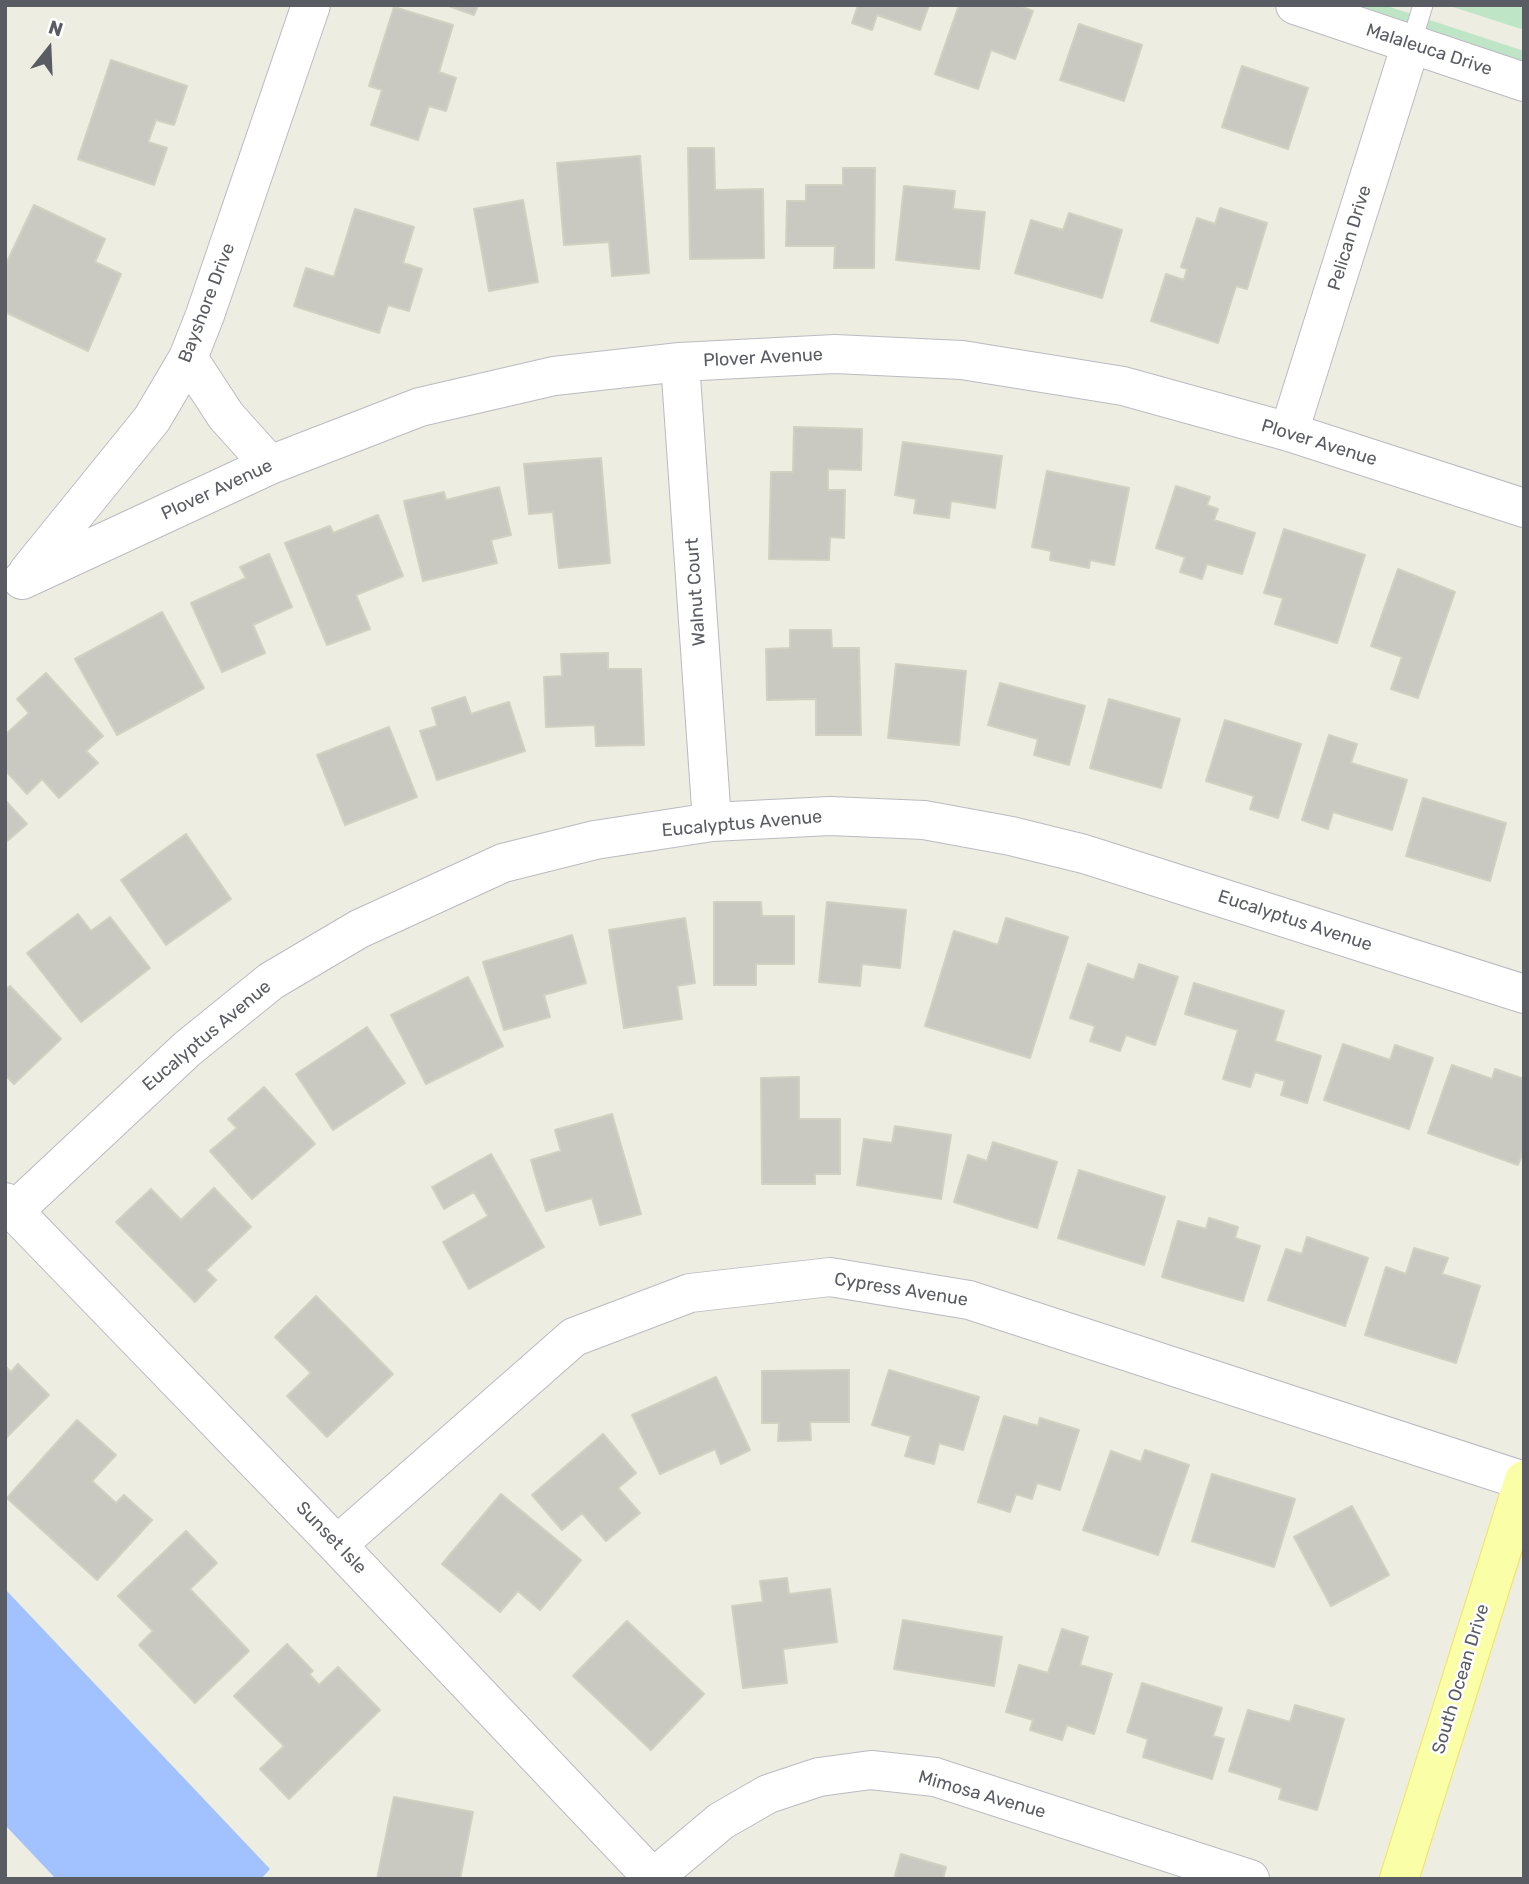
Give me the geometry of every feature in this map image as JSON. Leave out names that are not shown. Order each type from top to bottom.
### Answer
[{"type":"main road","name":"South Ocean Drive","points":[[1399,1879],[1524,1481]]},
{"type":"street","name":"Bayshore Drive","points":[[13,586],[152,419],[188,358],[311,5]]},
{"type":"street","name":"Malaleuca Drive","points":[[1295,5],[1524,82]]},
{"type":"street","name":"Pelican Drive","points":[[1289,432],[1411,44]]},
{"type":"street","name":"Plover Avenue","points":[[13,586],[270,465],[420,407],[554,376],[680,362],[835,354],[962,360],[1123,386],[1289,432],[1524,508]]},
{"type":"street","points":[[188,358],[226,416],[270,465]]},
{"type":"street","name":"Walnut Court","points":[[680,362],[712,822]]},
{"type":"street","name":"Eucalyptus Avenue","points":[[10,1206],[187,1049],[271,981],[359,929],[503,863],[595,840],[712,822],[830,816],[924,820],[1011,836],[1084,854],[1524,994]]},
{"type":"street","name":"Sunset Isle","points":[[10,1206],[337,1545],[652,1878]]},
{"type":"street","name":"Cypress Avenue","points":[[337,1545],[574,1337],[690,1293],[830,1277],[969,1300],[1524,1481]]},
{"type":"street","name":"Mimosa Avenue","points":[[652,1878],[721,1821],[768,1794],[819,1777],[871,1770],[934,1777],[1250,1879]]},
{"type":"lane","points":[[1411,44],[1423,5]]},
{"type":"green space","points":[[1357,5],[1384,5],[1524,51],[1524,61]]},
{"type":"green space","points":[[1447,5],[1524,5],[1524,30]]},
{"type":"water","points":[[5,1589],[270,1869],[261,1879],[56,1879],[5,1825]]},
{"type":"building","points":[[446,5],[478,5],[474,15]]},
{"type":"building","points":[[858,5],[929,5],[920,30],[877,15],[872,30],[852,23]]},
{"type":"building","points":[[959,5],[1017,5],[1033,11],[1015,59],[991,50],[978,89],[935,74]]},
{"type":"building","points":[[394,7],[453,25],[439,72],[456,78],[446,111],[429,106],[418,140],[371,125],[382,90],[369,86]]},
{"type":"building","points":[[1079,24],[1142,45],[1124,101],[1060,80]]},
{"type":"building","points":[[111,60],[187,86],[174,125],[156,120],[148,142],[167,148],[154,185],[78,159]]},
{"type":"building","points":[[1242,66],[1308,88],[1288,149],[1222,127]]},
{"type":"building","points":[[688,148],[714,148],[715,190],[763,189],[764,258],[690,259]]},
{"type":"building","points":[[640,156],[649,273],[612,276],[609,242],[564,245],[557,163]]},
{"type":"building","points":[[843,168],[875,168],[874,268],[834,268],[835,246],[786,246],[787,201],[806,201],[806,185],[843,185]]},
{"type":"building","points":[[904,186],[955,191],[953,209],[985,212],[979,269],[896,260]]},
{"type":"building","points":[[523,200],[538,282],[489,291],[474,209]]},
{"type":"building","points":[[34,205],[105,239],[95,262],[121,274],[88,351],[5,312],[5,266]]},
{"type":"building","points":[[1220,208],[1267,223],[1247,289],[1236,286],[1218,343],[1151,321],[1166,274],[1184,280],[1187,269],[1181,267],[1197,218],[1215,224]]},
{"type":"building","points":[[355,209],[414,227],[403,263],[422,269],[409,311],[388,305],[379,333],[294,306],[306,268],[334,277]]},
{"type":"building","points":[[1069,213],[1122,230],[1102,298],[1015,273],[1031,220],[1063,230]]},
{"type":"building","points":[[794,427],[862,429],[861,470],[828,469],[828,490],[845,490],[844,538],[830,537],[829,560],[769,559],[771,472],[793,472]]},
{"type":"building","points":[[903,442],[1002,456],[995,508],[951,501],[949,518],[914,513],[916,499],[895,495]]},
{"type":"building","points":[[601,458],[610,563],[559,568],[553,512],[529,514],[524,464]]},
{"type":"building","points":[[1047,471],[1129,488],[1114,565],[1090,560],[1089,568],[1050,560],[1051,551],[1032,547]]},
{"type":"building","points":[[1176,486],[1210,497],[1207,505],[1218,509],[1214,520],[1255,533],[1242,574],[1207,564],[1202,579],[1180,572],[1185,557],[1156,548]]},
{"type":"building","points":[[499,487],[511,535],[491,540],[497,563],[423,581],[404,501],[444,492],[446,500]]},
{"type":"building","points":[[378,515],[403,576],[356,595],[370,629],[327,645],[285,543],[330,526],[333,533]]},
{"type":"building","points":[[1284,529],[1365,555],[1337,643],[1275,624],[1283,598],[1264,593]]},
{"type":"building","points":[[269,554],[292,607],[253,625],[265,653],[222,672],[191,603],[246,578],[240,567]]},
{"type":"building","points":[[1398,569],[1455,592],[1418,698],[1391,689],[1402,657],[1371,646]]},
{"type":"building","points":[[162,612],[204,688],[117,735],[75,659]]},
{"type":"building","points":[[790,630],[831,630],[832,648],[859,648],[861,735],[816,735],[816,699],[767,700],[766,649],[790,648]]},
{"type":"building","points":[[608,653],[608,669],[641,669],[644,745],[596,746],[595,725],[546,727],[544,677],[562,676],[561,654]]},
{"type":"building","points":[[896,664],[966,671],[959,745],[888,738]]},
{"type":"building","points":[[46,673],[103,736],[86,751],[98,763],[59,798],[42,779],[27,794],[5,770],[5,735],[29,713],[17,699]]},
{"type":"building","points":[[1000,683],[1085,706],[1069,765],[1034,755],[1038,739],[988,725]]},
{"type":"building","points":[[465,697],[471,714],[509,702],[525,751],[437,780],[420,731],[437,726],[432,708]]},
{"type":"building","points":[[1109,699],[1180,719],[1161,788],[1090,768]]},
{"type":"building","points":[[1225,720],[1301,744],[1278,818],[1250,809],[1254,796],[1206,781]]},
{"type":"building","points":[[389,727],[417,797],[345,825],[317,755]]},
{"type":"building","points":[[1329,735],[1357,744],[1351,763],[1407,780],[1392,830],[1333,812],[1328,829],[1302,820]]},
{"type":"building","points":[[1423,798],[1506,823],[1490,881],[1406,856]]},
{"type":"building","points":[[5,800],[27,824],[5,843]]},
{"type":"building","points":[[186,834],[231,899],[166,945],[121,880]]},
{"type":"building","points":[[714,902],[761,902],[762,916],[794,916],[794,964],[756,964],[756,985],[714,985]]},
{"type":"building","points":[[827,902],[906,910],[900,968],[862,964],[860,986],[819,982]]},
{"type":"building","points":[[78,914],[91,931],[110,917],[150,968],[81,1022],[27,953]]},
{"type":"building","points":[[685,918],[695,983],[677,986],[682,1019],[624,1028],[609,930]]},
{"type":"building","points":[[1006,918],[1068,937],[1030,1058],[925,1026],[954,931],[998,945]]},
{"type":"building","points":[[572,935],[586,983],[544,995],[550,1017],[504,1030],[483,962]]},
{"type":"building","points":[[1088,964],[1134,980],[1139,964],[1178,977],[1155,1045],[1126,1035],[1120,1051],[1090,1041],[1095,1026],[1070,1018]]},
{"type":"building","points":[[468,977],[503,1046],[426,1084],[391,1015]]},
{"type":"building","points":[[1194,983],[1284,1011],[1275,1041],[1321,1056],[1307,1103],[1281,1095],[1285,1081],[1255,1072],[1250,1087],[1223,1079],[1238,1030],[1185,1014]]},
{"type":"building","points":[[10,986],[61,1039],[14,1084],[5,1075],[5,990]]},
{"type":"building","points":[[367,1027],[405,1083],[333,1130],[296,1074]]},
{"type":"building","points":[[1343,1044],[1390,1060],[1395,1045],[1433,1058],[1409,1129],[1324,1100]]},
{"type":"building","points":[[1452,1065],[1492,1079],[1495,1069],[1524,1079],[1524,1150],[1518,1165],[1428,1133]]},
{"type":"building","points":[[799,1077],[799,1119],[840,1119],[840,1174],[815,1174],[815,1184],[762,1184],[761,1078]]},
{"type":"building","points":[[264,1087],[315,1144],[252,1199],[210,1151],[237,1128],[228,1119]]},
{"type":"building","points":[[612,1114],[641,1214],[600,1225],[592,1198],[546,1211],[531,1160],[561,1151],[555,1130]]},
{"type":"building","points":[[895,1126],[951,1135],[941,1199],[857,1185],[864,1139],[892,1143]]},
{"type":"building","points":[[993,1142],[1057,1162],[1037,1228],[954,1202],[968,1155],[987,1161]]},
{"type":"building","points":[[491,1154],[544,1247],[469,1289],[443,1242],[488,1216],[474,1192],[444,1209],[432,1187]]},
{"type":"building","points":[[1079,1170],[1165,1197],[1144,1265],[1058,1238]]},
{"type":"building","points":[[214,1188],[251,1227],[206,1270],[216,1280],[195,1302],[116,1222],[151,1189],[181,1220]]},
{"type":"building","points":[[1209,1218],[1238,1227],[1235,1238],[1260,1246],[1243,1301],[1162,1277],[1178,1221],[1206,1229]]},
{"type":"building","points":[[1307,1237],[1368,1258],[1345,1326],[1268,1300],[1286,1249],[1302,1254]]},
{"type":"building","points":[[1414,1248],[1448,1258],[1442,1274],[1480,1286],[1456,1363],[1365,1335],[1386,1267],[1406,1274]]},
{"type":"building","points":[[316,1296],[393,1374],[327,1437],[287,1396],[311,1373],[275,1337]]},
{"type":"building","points":[[18,1364],[49,1395],[5,1439],[5,1366],[11,1372]]},
{"type":"building","points":[[849,1370],[849,1422],[810,1422],[811,1440],[778,1441],[779,1423],[762,1423],[762,1371]]},
{"type":"building","points":[[889,1370],[979,1397],[963,1450],[939,1443],[934,1464],[905,1456],[911,1436],[872,1425]]},
{"type":"building","points":[[716,1377],[750,1450],[721,1464],[715,1449],[660,1474],[632,1415]]},
{"type":"building","points":[[1004,1416],[1038,1426],[1040,1418],[1079,1430],[1060,1490],[1037,1483],[1032,1499],[1016,1494],[1010,1512],[978,1502]]},
{"type":"building","points":[[77,1420],[116,1455],[92,1481],[116,1503],[124,1495],[152,1520],[97,1580],[7,1498]]},
{"type":"building","points":[[603,1434],[636,1473],[618,1488],[640,1513],[606,1541],[582,1513],[562,1530],[532,1495]]},
{"type":"building","points":[[1145,1450],[1189,1465],[1158,1555],[1083,1530],[1111,1451],[1141,1462]]},
{"type":"building","points":[[1212,1474],[1295,1499],[1274,1567],[1192,1541]]},
{"type":"building","points":[[501,1494],[581,1560],[540,1610],[518,1591],[500,1612],[442,1564]]},
{"type":"building","points":[[1352,1506],[1389,1575],[1331,1606],[1294,1537]]},
{"type":"building","points":[[186,1531],[217,1563],[190,1589],[249,1651],[195,1703],[139,1645],[153,1631],[118,1596]]},
{"type":"building","points":[[787,1578],[789,1594],[830,1589],[837,1642],[783,1649],[787,1683],[743,1688],[732,1606],[763,1602],[760,1581]]},
{"type":"building","points":[[903,1620],[1002,1637],[994,1686],[894,1669]]},
{"type":"building","points":[[627,1621],[704,1694],[651,1750],[573,1676]]},
{"type":"building","points":[[1062,1629],[1088,1637],[1080,1665],[1112,1674],[1094,1734],[1067,1725],[1062,1740],[1030,1730],[1033,1720],[1006,1712],[1019,1665],[1048,1673]]},
{"type":"building","points":[[287,1644],[313,1671],[309,1674],[319,1685],[338,1667],[380,1710],[289,1799],[260,1769],[284,1746],[234,1696]]},
{"type":"building","points":[[1142,1683],[1222,1708],[1213,1736],[1224,1739],[1212,1779],[1143,1757],[1148,1739],[1127,1732]]},
{"type":"building","points":[[1295,1705],[1344,1719],[1317,1810],[1279,1799],[1282,1788],[1229,1771],[1248,1710],[1290,1722]]},
{"type":"building","points":[[394,1797],[473,1812],[460,1879],[377,1879]]},
{"type":"building","points":[[901,1854],[946,1867],[943,1879],[894,1879]]}]
